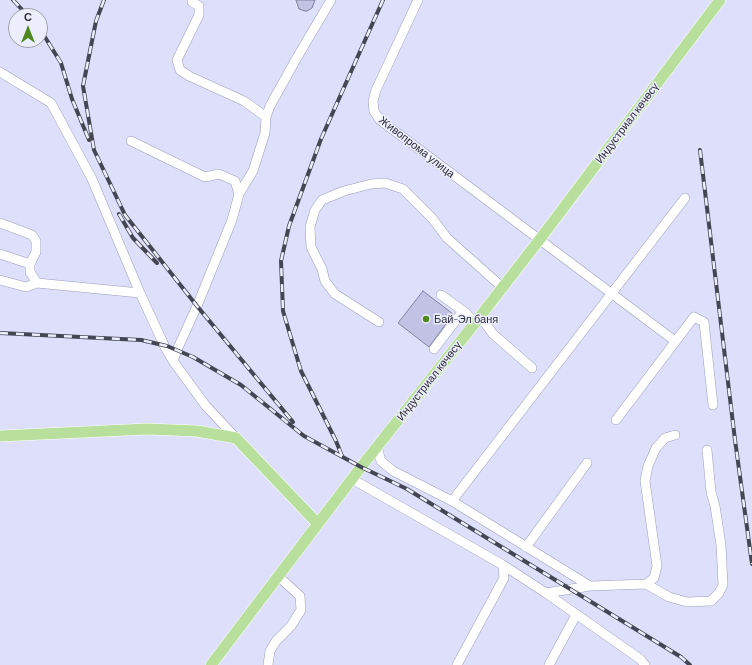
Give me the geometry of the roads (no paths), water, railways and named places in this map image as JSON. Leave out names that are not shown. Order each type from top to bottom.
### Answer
[{"type":"main road","name":"Индустриал көчөсү","points":[[211,665],[352,479],[540,239],[720,0]]},
{"type":"main road","points":[[0,436],[146,429],[197,431],[236,438],[318,524]]},
{"type":"street","points":[[192,0],[192,2],[199,6],[200,15],[177,60],[180,70],[189,76],[244,101],[266,117]]},
{"type":"street","points":[[173,361],[232,220],[239,194],[253,171],[270,106],[295,60],[331,0]]},
{"type":"street","name":"Живопрома улица","points":[[418,0],[376,90],[373,101],[374,111],[380,120],[675,341]]},
{"type":"street","points":[[0,72],[51,104],[92,179],[140,293],[164,345],[173,361],[206,406],[236,438]]},
{"type":"street","points":[[131,141],[204,177],[219,174],[235,181],[239,194]]},
{"type":"street","points":[[379,322],[335,294],[325,281],[322,268],[311,247],[310,227],[315,210],[322,200],[344,191],[371,184],[385,183],[403,189],[432,218],[447,238],[502,288]]},
{"type":"street","points":[[452,501],[685,198]]},
{"type":"street","points":[[0,223],[32,235],[36,241],[36,252],[30,264],[30,272],[37,283]]},
{"type":"street","points":[[0,254],[30,264]]},
{"type":"street","points":[[0,280],[26,287],[37,283],[140,293]]},
{"type":"street","points":[[441,295],[462,311],[478,319],[532,368]]},
{"type":"street","points":[[434,348],[462,311]]},
{"type":"street","points":[[616,420],[694,317],[704,322],[713,405]]},
{"type":"street","points":[[646,584],[654,578],[657,566],[645,481],[648,466],[656,448],[665,438],[675,435]]},
{"type":"street","points":[[377,447],[381,461],[393,471],[452,501],[590,586]]},
{"type":"street","points":[[546,593],[590,586],[646,584],[669,597],[687,602],[711,602],[719,593],[723,585],[721,545],[715,506],[711,492],[708,450]]},
{"type":"street","points":[[526,547],[587,463]]},
{"type":"street","points":[[352,479],[503,566],[546,593],[640,659],[646,665]]},
{"type":"street","points":[[457,665],[504,578],[503,566]]},
{"type":"street","points":[[268,665],[270,651],[276,641],[291,626],[302,610],[300,596],[278,576]]},
{"type":"street","points":[[549,665],[576,615]]},
{"type":"railway","points":[[13,0],[20,8]]},
{"type":"railway","points":[[104,0],[96,21],[83,86],[94,150],[125,215],[197,306],[293,422]]},
{"type":"railway","points":[[342,456],[301,371],[283,311],[281,261],[289,226],[321,139],[383,0]]},
{"type":"railway","points":[[48,42],[61,63],[72,99],[89,140]]},
{"type":"railway","points":[[700,150],[735,440],[752,564]]},
{"type":"railway","points":[[119,214],[133,238],[157,263]]},
{"type":"railway","points":[[0,333],[141,340],[167,346],[193,357],[241,385],[304,436],[361,467],[407,489],[681,657],[690,665]]},
{"type":"place","name":"Бай-Эл баня","points":[[426,319]]}]
